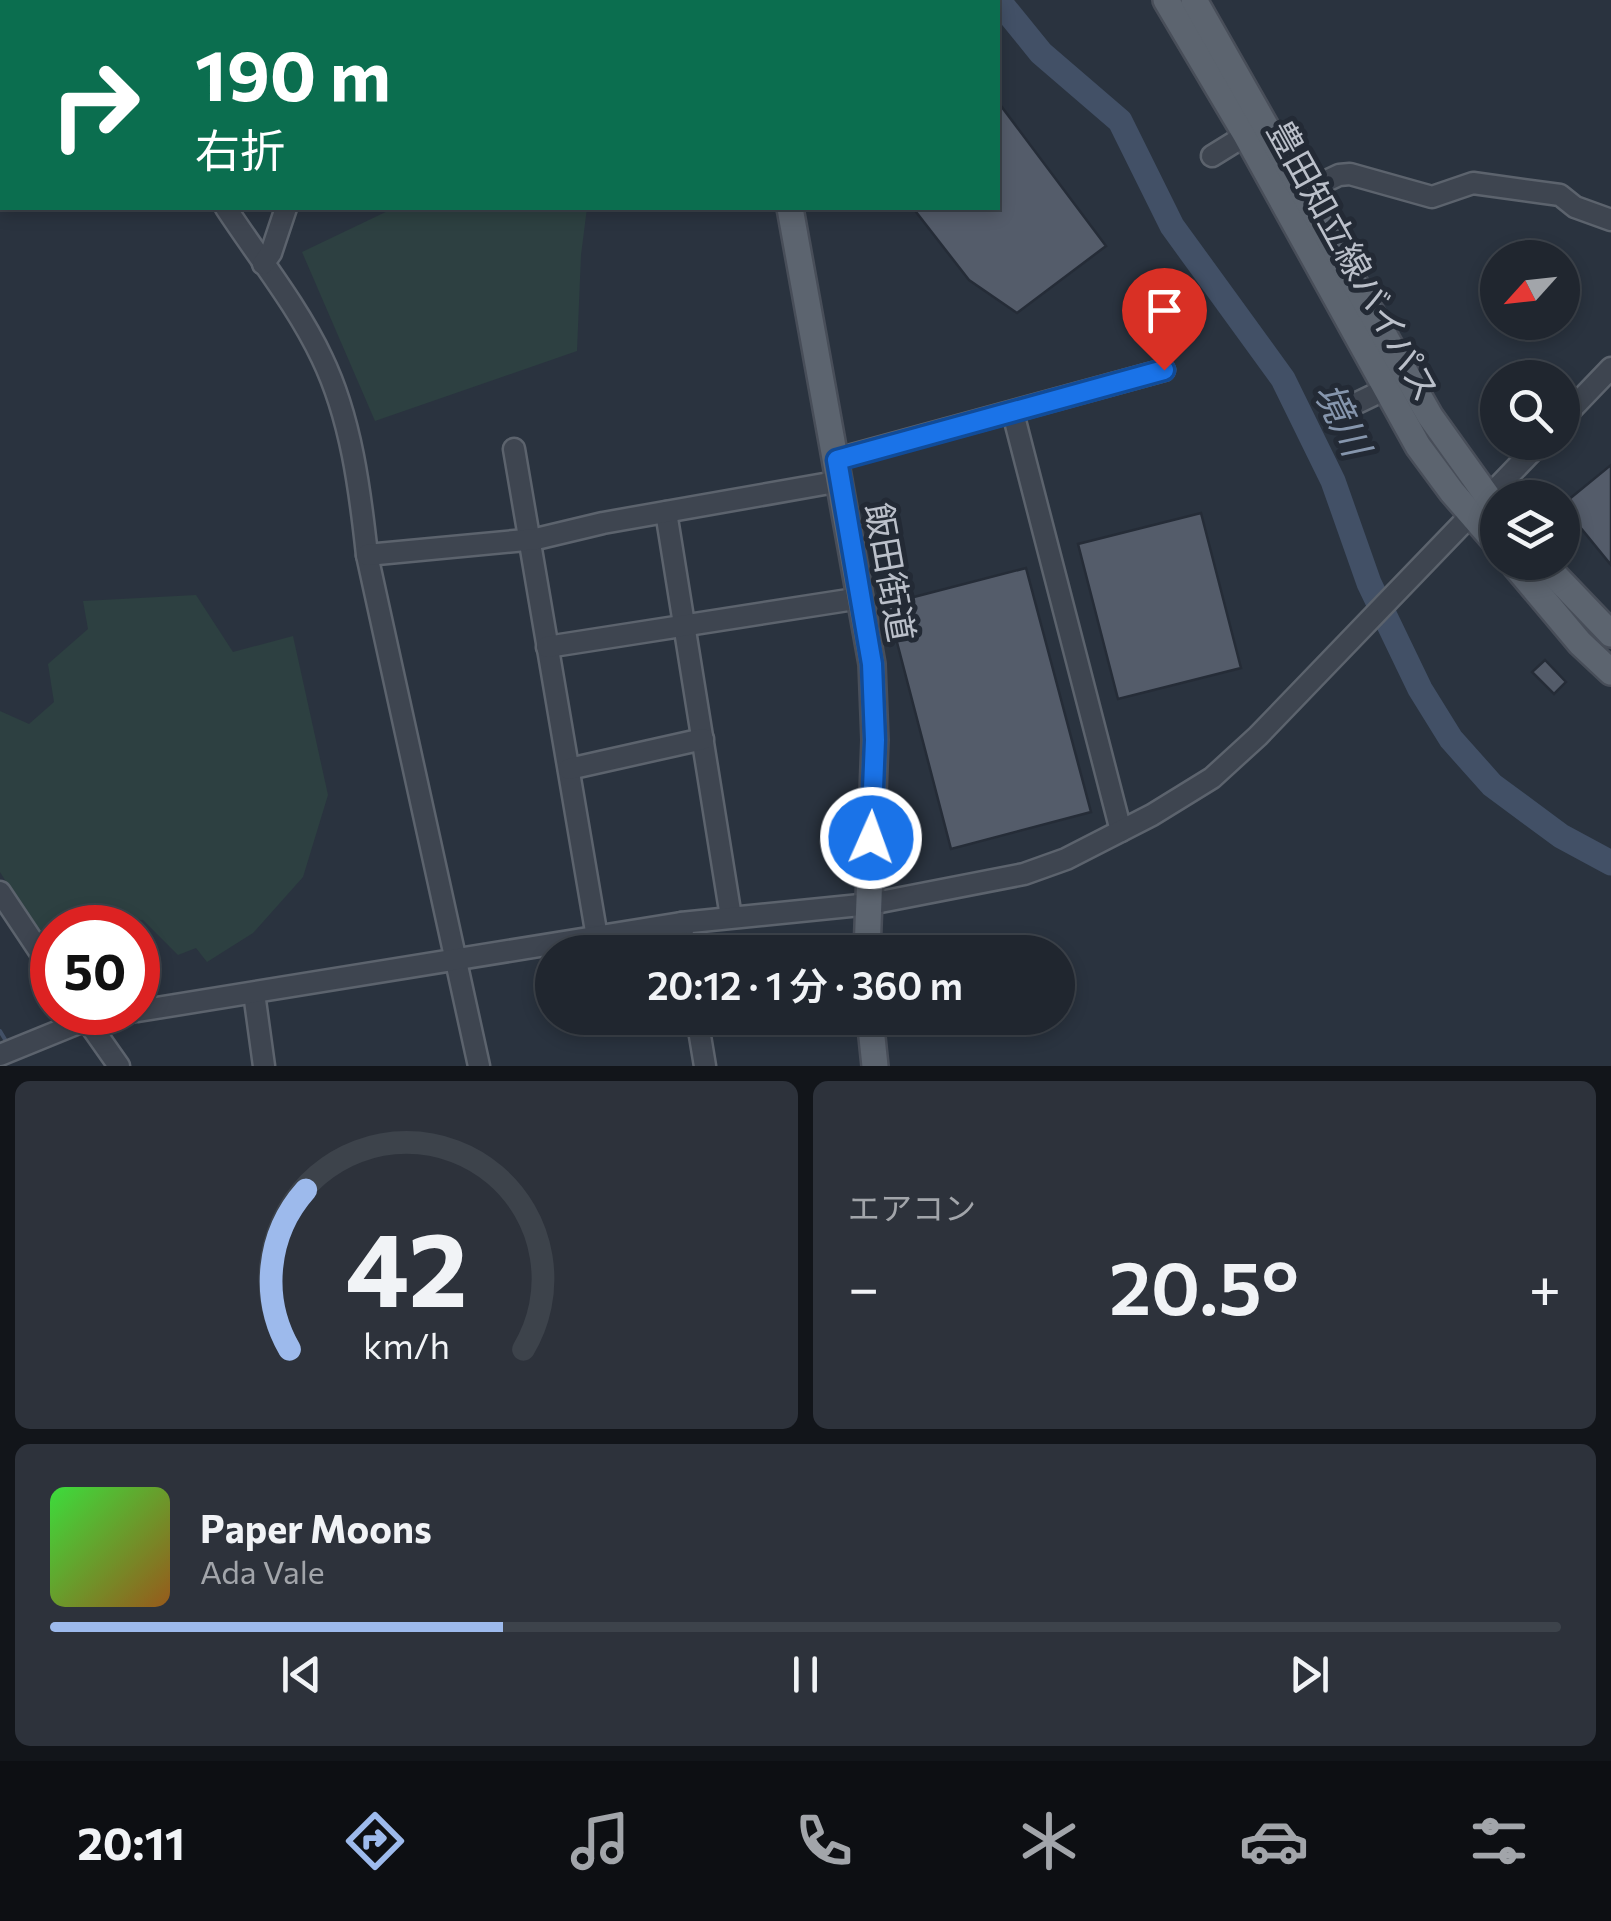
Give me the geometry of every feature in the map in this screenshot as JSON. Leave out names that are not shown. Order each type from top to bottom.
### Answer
[{"type":"main road","name":"豊田知立線バイパス","points":[[1166,0],[1246,135],[1418,446],[1480,503]]},
{"type":"main road","name":"豊田知立線バイパス","points":[[1194,0],[1480,498]]},
{"type":"main road","name":"飯田街道","points":[[790,210],[872,664],[875,735],[869,935]]},
{"type":"main road","points":[[1527,580],[1611,672]]},
{"type":"main road","points":[[1559,580],[1611,634]]},
{"type":"main road","points":[[872,1035],[875,1066]]},
{"type":"street","points":[[1212,156],[1246,135]]},
{"type":"street","points":[[1305,191],[1350,174],[1432,197],[1474,182],[1560,195],[1575,207],[1611,220]]},
{"type":"street","points":[[227,210],[311,336],[331,380],[360,496],[368,555],[478,1066]]},
{"type":"street","points":[[262,264],[285,210]]},
{"type":"street","points":[[1580,400],[1611,368]]},
{"type":"street","points":[[368,555],[528,538],[666,512],[839,470],[1013,413],[1164,370]]},
{"type":"street","points":[[1357,403],[1386,389]]},
{"type":"street","points":[[1013,413],[1121,831]]},
{"type":"street","points":[[514,449],[597,935]]},
{"type":"street","points":[[1509,480],[1526,460]]},
{"type":"street","points":[[666,512],[732,917]]},
{"type":"street","points":[[609,935],[732,917],[870,904],[1024,874],[1066,859],[1212,778],[1258,736],[1416,572],[1480,513]]},
{"type":"street","points":[[547,648],[861,598]]},
{"type":"street","points":[[569,768],[703,739]]},
{"type":"street","points":[[0,892],[30,937]]},
{"type":"street","points":[[682,923],[684,935]]},
{"type":"street","points":[[160,1008],[535,946]]},
{"type":"street","points":[[254,992],[264,1066]]},
{"type":"street","points":[[0,1055],[43,1035]]},
{"type":"street","points":[[97,1035],[119,1066]]},
{"type":"street","points":[[700,1035],[705,1066]]},
{"type":"shaded area","points":[[390,210],[587,210],[577,351],[375,421],[302,252]]},
{"type":"shaded area","points":[[196,595],[233,652],[293,636],[328,795],[303,877],[253,933],[207,962],[196,948],[178,955],[160,937],[160,905],[30,905],[30,920],[0,872],[0,711],[29,724],[54,702],[48,664],[88,629],[83,601]]},
{"type":"building","points":[[1000,105],[1106,246],[1017,313],[969,280],[915,210],[1000,210]]},
{"type":"building","points":[[1611,465],[1611,565],[1580,527],[1580,490]]},
{"type":"building","points":[[1201,513],[1241,668],[1118,699],[1078,544]]},
{"type":"building","points":[[1026,568],[1091,812],[951,849],[887,604]]},
{"type":"building","points":[[1545,660],[1566,682],[1554,694],[1532,672]]},
{"type":"waterway","name":"境川","points":[[1000,2],[1041,53],[1120,121],[1172,226],[1283,379],[1333,481],[1369,583],[1420,689],[1451,739],[1492,785],[1561,836],[1611,863]]},
{"type":"waterway","points":[[0,1031],[6,1041]]},
{"type":"route","points":[[871,838],[875,740],[872,664],[837,460],[1164,370]]}]
